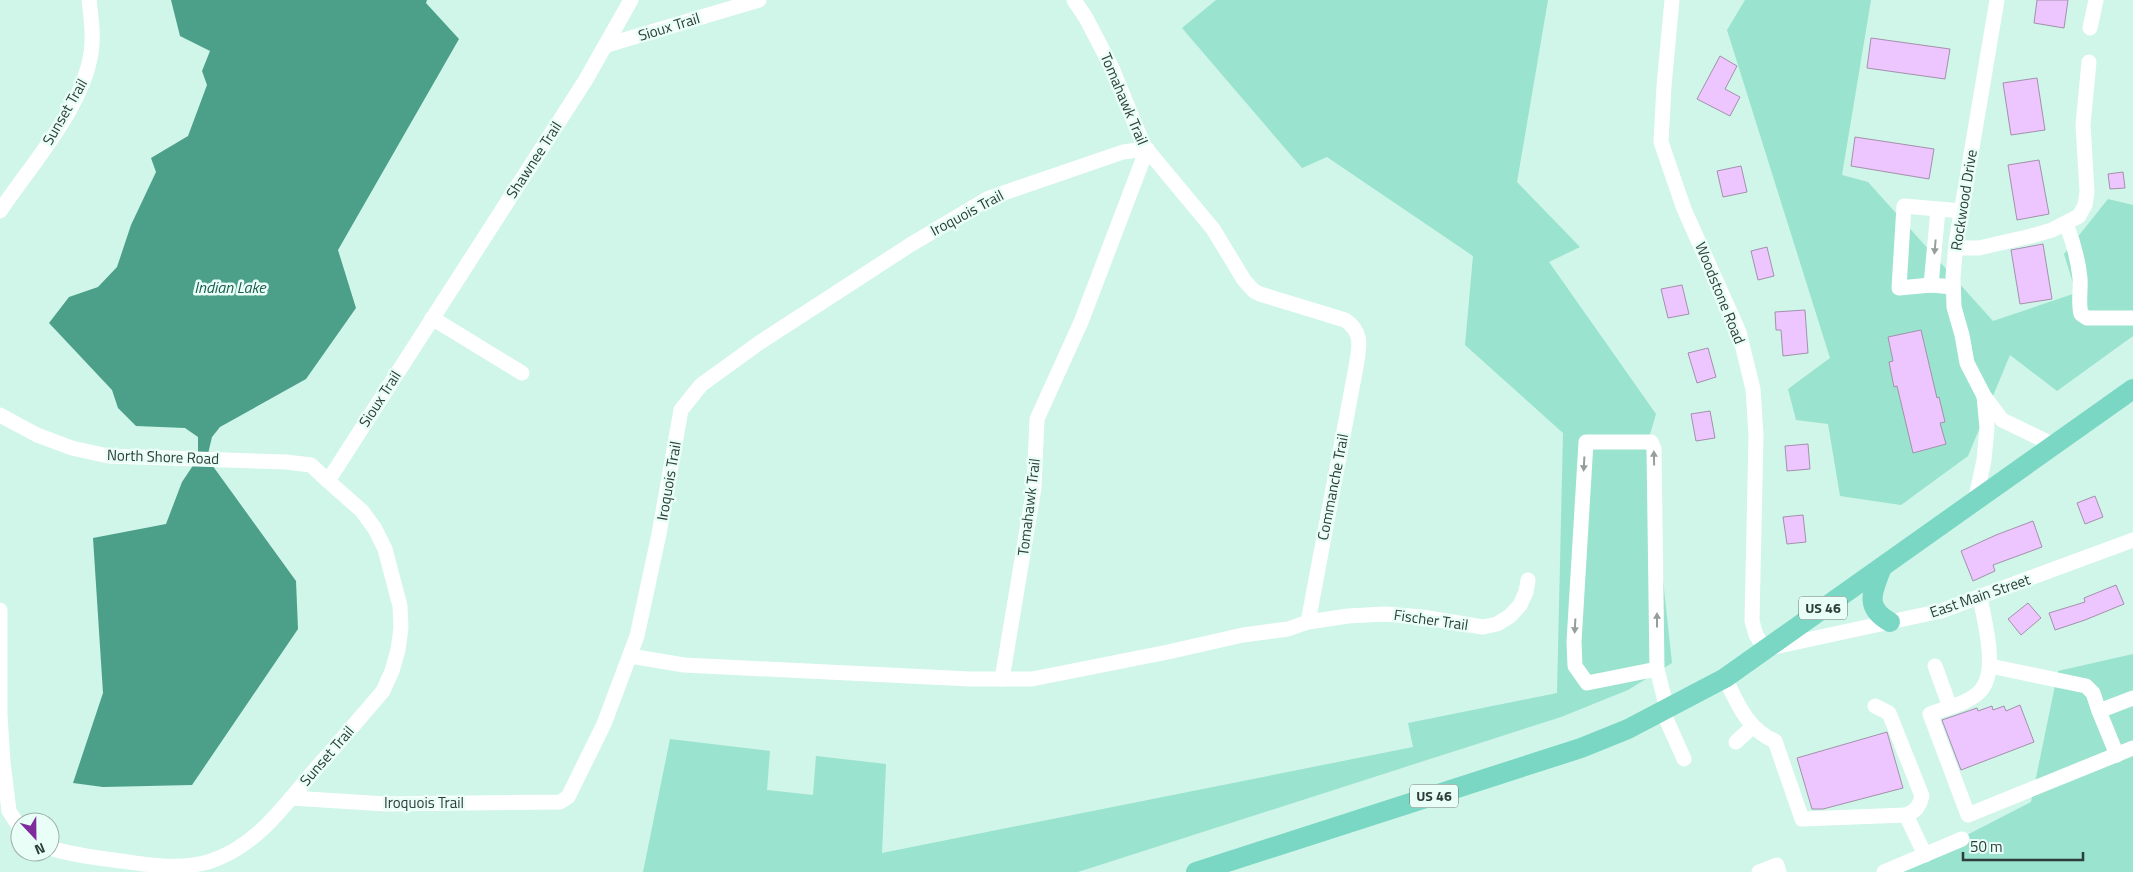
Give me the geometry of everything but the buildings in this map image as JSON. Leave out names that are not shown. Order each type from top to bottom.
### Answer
[{"type":"main road","name":"US 46","points":[[1196,872],[1545,761],[1628,729],[1665,710],[1725,678],[2133,389]]},
{"type":"main road","points":[[1882,567],[1872,595],[1873,604],[1879,616],[1890,622]]},
{"type":"street","name":"Sunset Trail","points":[[0,211],[55,134],[82,88],[92,52],[92,22],[88,0]]},
{"type":"street","name":"Shawnee Trail","points":[[432,318],[606,45],[632,0]]},
{"type":"street","name":"Sioux Trail","points":[[606,45],[759,0]]},
{"type":"street","name":"Tomahawk Trail","points":[[1002,679],[1034,488],[1036,419],[1081,322],[1146,149],[1112,68],[1086,18],[1074,0]]},
{"type":"street","name":"Woodstone Road","points":[[1672,0],[1661,142],[1684,209],[1739,332],[1752,389],[1756,435],[1752,621],[1756,635],[1765,649]]},
{"type":"street","name":"Rockwood Drive","points":[[1997,0],[1956,248],[1953,287],[1954,307],[1967,363],[1984,396],[2002,420],[2054,445]]},
{"type":"street","points":[[2090,28],[2096,0]]},
{"type":"street","points":[[1956,248],[1980,248],[2052,230],[2079,216],[2086,205],[2087,192],[2083,125],[2089,62]]},
{"type":"street","name":"Commanche Trail","points":[[1146,149],[1214,229],[1248,286],[1260,294],[1345,320],[1356,329],[1359,336],[1356,367],[1308,622]]},
{"type":"street","name":"Iroquois Trail","points":[[291,798],[386,804],[560,802],[568,797],[604,724],[637,636],[657,544],[682,410],[701,385],[767,337],[910,245],[989,198],[1123,152],[1146,149]]},
{"type":"street","points":[[1953,287],[1931,285],[1899,288],[1904,206],[1962,211]]},
{"type":"street","points":[[1931,285],[1938,210]]},
{"type":"street","points":[[2066,224],[2074,246],[2080,279],[2079,305],[2081,314],[2088,318],[2133,318]]},
{"type":"street","name":"Sioux Trail","points":[[328,480],[432,318]]},
{"type":"street","points":[[432,318],[522,374]]},
{"type":"street","name":"Rockwood Drive","points":[[1975,502],[1984,460],[1987,428],[1984,396]]},
{"type":"street","name":"North Shore Road","points":[[0,415],[37,435],[72,448],[108,456],[286,462],[311,465],[328,480]]},
{"type":"street","points":[[1657,669],[1587,683],[1575,666],[1574,642],[1586,442],[1651,442],[1654,449],[1657,669],[1665,710],[1684,759]]},
{"type":"street","name":"Sunset Trail","points":[[60,850],[80,855],[162,866],[184,866],[206,862],[227,855],[247,844],[269,825],[383,692],[392,671],[399,643],[400,606],[385,548],[375,529],[362,511],[328,480]]},
{"type":"street","name":"East Main Street","points":[[1765,649],[1941,611],[2133,540]]},
{"type":"street","name":"Fischer Trail","points":[[1308,622],[1348,616],[1385,614],[1422,617],[1483,627],[1497,624],[1510,616],[1520,605],[1526,592],[1528,580]]},
{"type":"street","points":[[1980,597],[1990,666],[1982,689],[1968,699],[1930,714],[1968,815],[2133,748]]},
{"type":"street","points":[[0,610],[2,762],[10,813]]},
{"type":"street","points":[[630,656],[684,665],[1032,679],[1244,635],[1288,628],[1308,622]]},
{"type":"street","points":[[1935,666],[1950,706]]},
{"type":"street","points":[[1990,666],[2086,686],[2092,693],[2116,755]]},
{"type":"street","points":[[1725,678],[1737,704],[1752,727],[1764,737],[1775,742],[1802,819],[1906,815],[1914,811],[1919,805],[1922,796],[1889,713],[1876,706]]},
{"type":"street","points":[[2099,711],[2133,698]]},
{"type":"street","points":[[1736,742],[1752,727]]},
{"type":"street","points":[[1906,815],[1925,855]]},
{"type":"street","points":[[1884,872],[1962,839]]},
{"type":"street","points":[[1759,872],[1777,865],[1779,872]]},
{"type":"shaded area","points":[[1216,0],[1548,0],[1517,182],[1580,247],[1549,262],[1656,414],[1648,441],[1672,663],[1628,690],[1561,717],[1078,872],[643,872],[670,739],[770,751],[767,790],[813,795],[816,756],[886,764],[882,853],[1413,747],[1408,723],[1557,693],[1563,433],[1465,345],[1473,256],[1327,157],[1302,168],[1182,28]]},
{"type":"shaded area","points":[[1745,0],[1871,0],[1842,175],[1868,182],[1993,321],[2076,293],[2064,254],[2108,199],[2133,205],[2133,336],[2057,391],[2010,355],[1968,456],[1901,505],[1840,496],[1828,424],[1796,420],[1788,389],[1830,358],[1727,30]]},
{"type":"shaded area","points":[[2133,654],[2133,872],[1895,872],[2031,802],[2058,671]]},
{"type":"water","name":"Indian Lake","points":[[171,0],[427,0],[426,3],[459,39],[338,250],[356,308],[306,379],[220,427],[212,437],[207,458],[296,581],[298,629],[192,785],[103,787],[73,783],[103,693],[93,538],[166,524],[182,482],[198,458],[198,437],[185,428],[136,426],[118,408],[112,390],[49,323],[69,297],[98,287],[117,267],[131,225],[156,172],[151,158],[188,136],[207,85],[202,71],[210,51],[180,36]]}]
